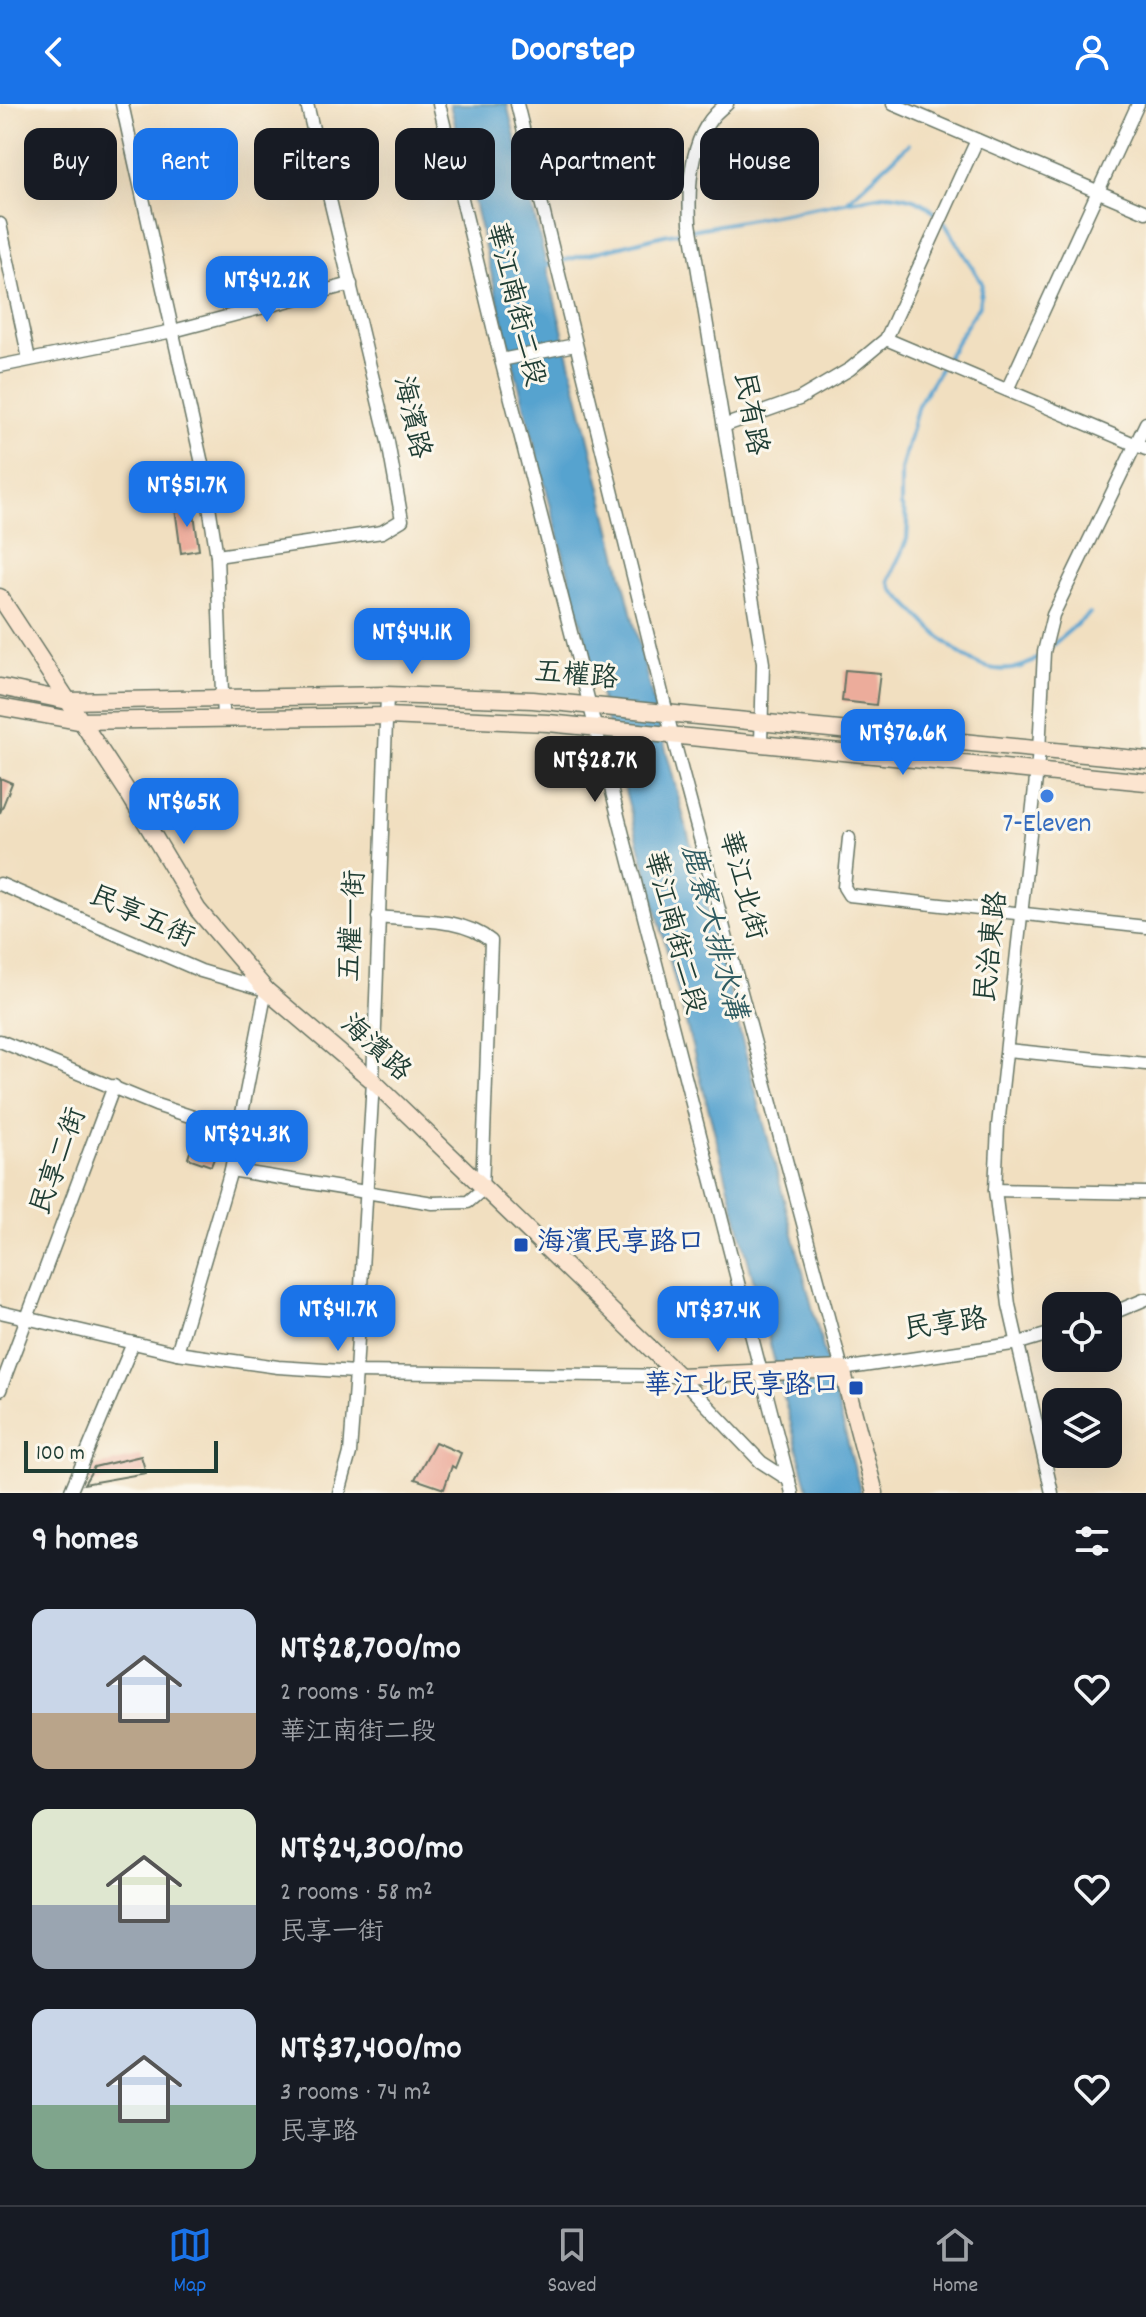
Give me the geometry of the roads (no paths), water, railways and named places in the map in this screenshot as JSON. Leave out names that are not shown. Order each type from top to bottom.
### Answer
[{"type":"street","points":[[122,104],[173,331],[217,556],[223,720]]},
{"type":"street","name":"海濱路","points":[[217,556],[382,532],[402,520],[388,442],[307,104]]},
{"type":"street","name":"華江南街二段","points":[[439,104],[595,705],[759,1373],[791,1487]]},
{"type":"street","name":"華江北街","points":[[517,104],[668,734],[875,1493]]},
{"type":"street","name":"民有路","points":[[727,104],[712,108],[695,151],[688,191],[690,223],[726,425],[763,663],[761,743]]},
{"type":"street","points":[[893,104],[1146,212]]},
{"type":"street","points":[[1007,390],[1138,104]]},
{"type":"street","points":[[726,425],[799,399],[850,369],[886,339],[977,140]]},
{"type":"street","points":[[0,224],[29,359]]},
{"type":"street","points":[[0,366],[173,331],[351,284]]},
{"type":"street","points":[[886,339],[1141,447]]},
{"type":"street","points":[[505,360],[573,346]]},
{"type":"street","name":"民治東路","points":[[1052,1493],[1009,1305],[995,1190],[1007,1050],[1039,751],[1044,652],[1053,615],[1141,447],[1146,423]]},
{"type":"street","name":"海濱路","points":[[0,597],[78,721],[127,791],[198,910],[266,990],[373,1081],[482,1190],[679,1376],[761,1462],[791,1487]]},
{"type":"street","name":"五權路","points":[[0,687],[68,701],[387,695],[595,705],[1146,760]]},
{"type":"street","name":"五權一街","points":[[339,1493],[350,1453],[356,1372],[373,1081],[387,695]]},
{"type":"street","name":"五權路","points":[[0,707],[78,721],[387,716],[600,727],[1146,782]]},
{"type":"street","points":[[849,838],[844,887],[849,895],[1146,927]]},
{"type":"street","name":"民享五街","points":[[0,884],[201,971],[266,990]]},
{"type":"street","points":[[231,1170],[364,1194],[456,1204],[468,1202],[482,1190],[491,941],[480,931],[462,925],[378,917]]},
{"type":"street","points":[[177,1353],[231,1170],[266,990]]},
{"type":"street","points":[[0,1041],[156,1105],[239,1132]]},
{"type":"street","points":[[1007,1050],[1146,1064]]},
{"type":"street","name":"民享二街","points":[[0,1390],[114,1086]]},
{"type":"street","points":[[995,1190],[1146,1193]]},
{"type":"street","points":[[1122,1309],[1146,1299]]},
{"type":"street","points":[[0,1312],[177,1353],[356,1372],[679,1376],[842,1369]]},
{"type":"street","name":"民享路","points":[[842,1369],[1019,1343],[1042,1336]]},
{"type":"street","points":[[70,1493],[133,1343]]},
{"type":"water","name":"鹿寮大排水溝","points":[[450,104],[507,104],[513,128],[511,200],[530,200],[650,689],[861,1493],[809,1493],[514,366],[473,200],[495,200],[495,128],[456,128]]},
{"type":"waterway","points":[[849,199],[909,144]]},
{"type":"waterway","points":[[542,266],[664,235],[889,194],[916,200],[938,216]]},
{"type":"waterway","points":[[944,222],[982,283],[979,305],[918,405],[901,470],[901,505],[908,522],[907,539],[889,581],[893,590],[942,639],[978,664],[997,669],[1018,668],[1040,657]]},
{"type":"waterway","points":[[1049,648],[1090,613]]},
{"type":"place","name":"7-Eleven","points":[[1047,796]]},
{"type":"place","name":"海濱民享路口","points":[[521,1245]]},
{"type":"place","name":"華江北民享路口","points":[[856,1388]]}]
